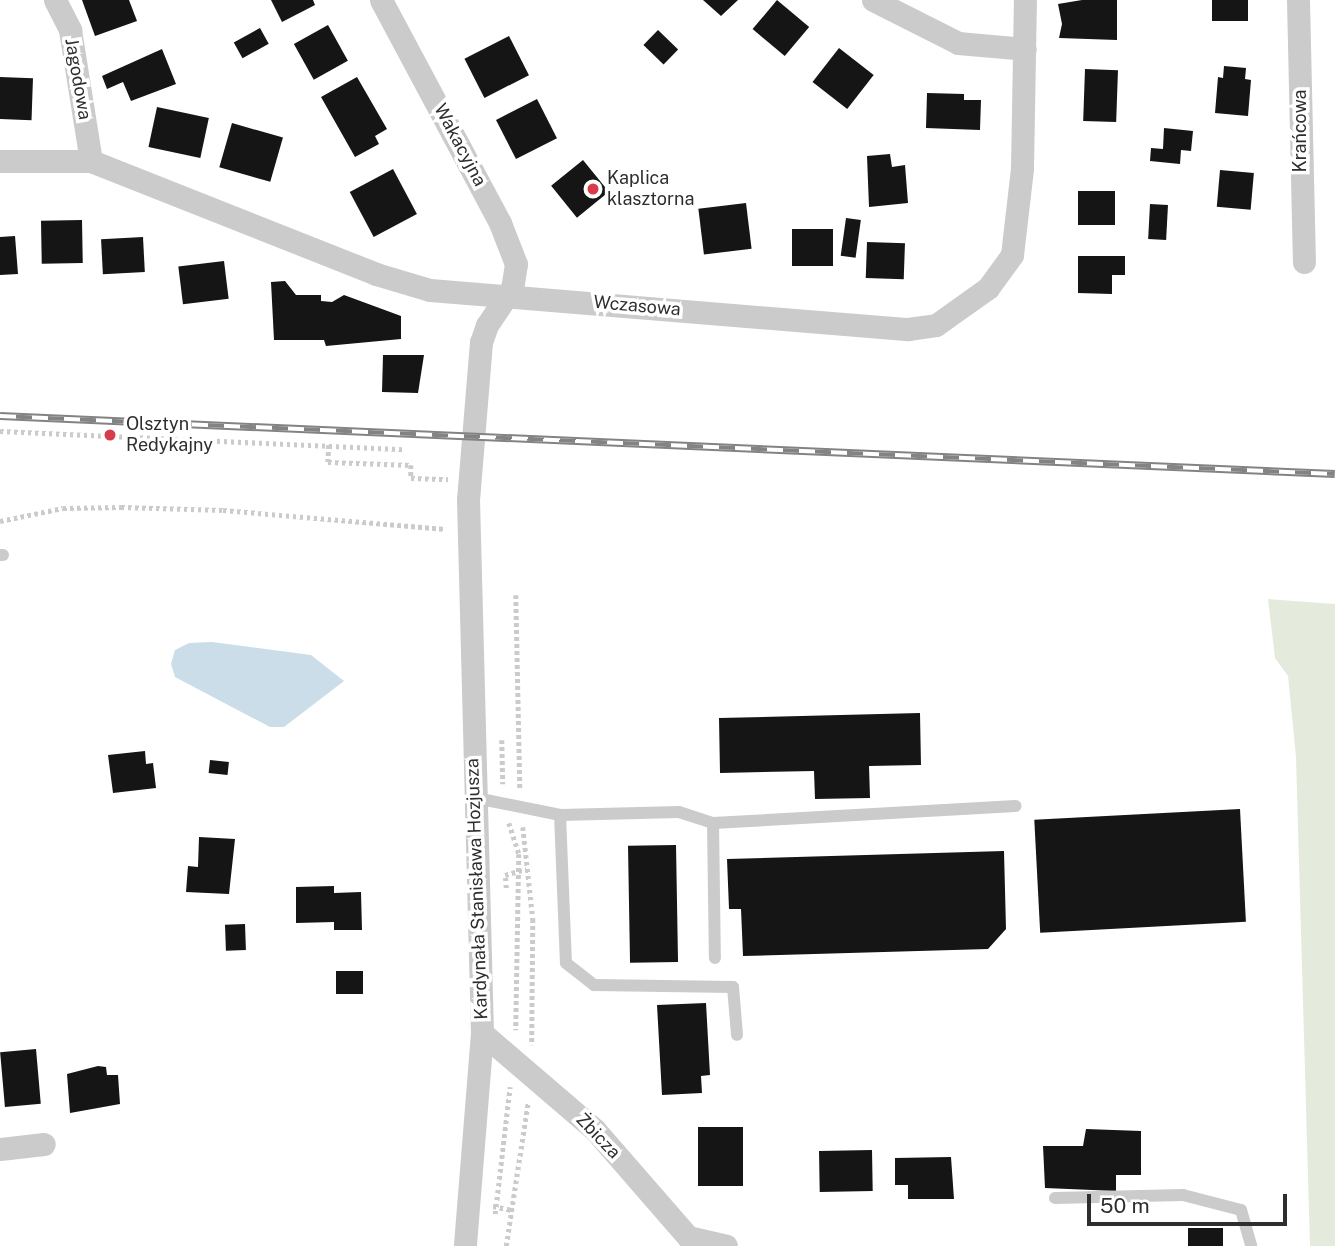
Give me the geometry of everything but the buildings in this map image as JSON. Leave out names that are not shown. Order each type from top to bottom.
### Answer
[{"type":"street","name":"Jagodowa","points":[[55,0],[70,30],[91,161]]},
{"type":"street","name":"Wakacyjna","points":[[381,0],[510,242],[516,274],[509,295]]},
{"type":"street","points":[[873,0],[958,43],[1025,50]]},
{"type":"street","name":"Wczasowa","points":[[0,161],[91,161],[393,280],[430,290],[908,329],[936,324],[988,288],[1012,255],[1020,192],[1025,0]]},
{"type":"street","name":"Krańcowa","points":[[1298,0],[1304,262]]},
{"type":"street","name":"Kardynała Stanisława Hozjusza","points":[[465,1246],[482,1032],[467,531],[481,342],[487,325],[509,295]]},
{"type":"street","name":"Żbicza","points":[[482,1032],[595,1130],[688,1237],[714,1245]]},
{"type":"street","points":[[0,1149],[44,1144]]},
{"type":"lane","points":[[476,797],[559,815],[679,812],[712,823],[1016,806]]},
{"type":"lane","points":[[559,815],[566,962],[594,985],[733,987],[737,1035]]},
{"type":"lane","points":[[712,823],[715,958]]},
{"type":"lane","points":[[1055,1198],[1183,1195],[1241,1210],[1251,1246]]},
{"type":"path","points":[[0,430],[404,449]]},
{"type":"path","points":[[329,445],[328,462],[411,465],[411,478],[470,480]]},
{"type":"path","points":[[0,521],[63,508],[121,507],[223,510],[467,531]]},
{"type":"path","points":[[506,1246],[531,1073],[533,919],[521,807],[516,595]]},
{"type":"path","points":[[506,898],[505,876],[526,869]]},
{"type":"path","points":[[494,1219],[513,1058]]},
{"type":"shaded area","points":[[1268,599],[1335,604],[1335,1246],[1310,1246],[1296,757],[1288,676],[1275,658]]},
{"type":"water","points":[[212,642],[311,655],[344,681],[284,727],[270,727],[175,677],[171,664],[175,650],[189,643]]},
{"type":"railway","points":[[0,416],[1335,474]]},
{"type":"place","name":"Kaplica klasztorna","points":[[593,189]]},
{"type":"place","name":"Olsztyn Redykajny","points":[[110,435]]}]
